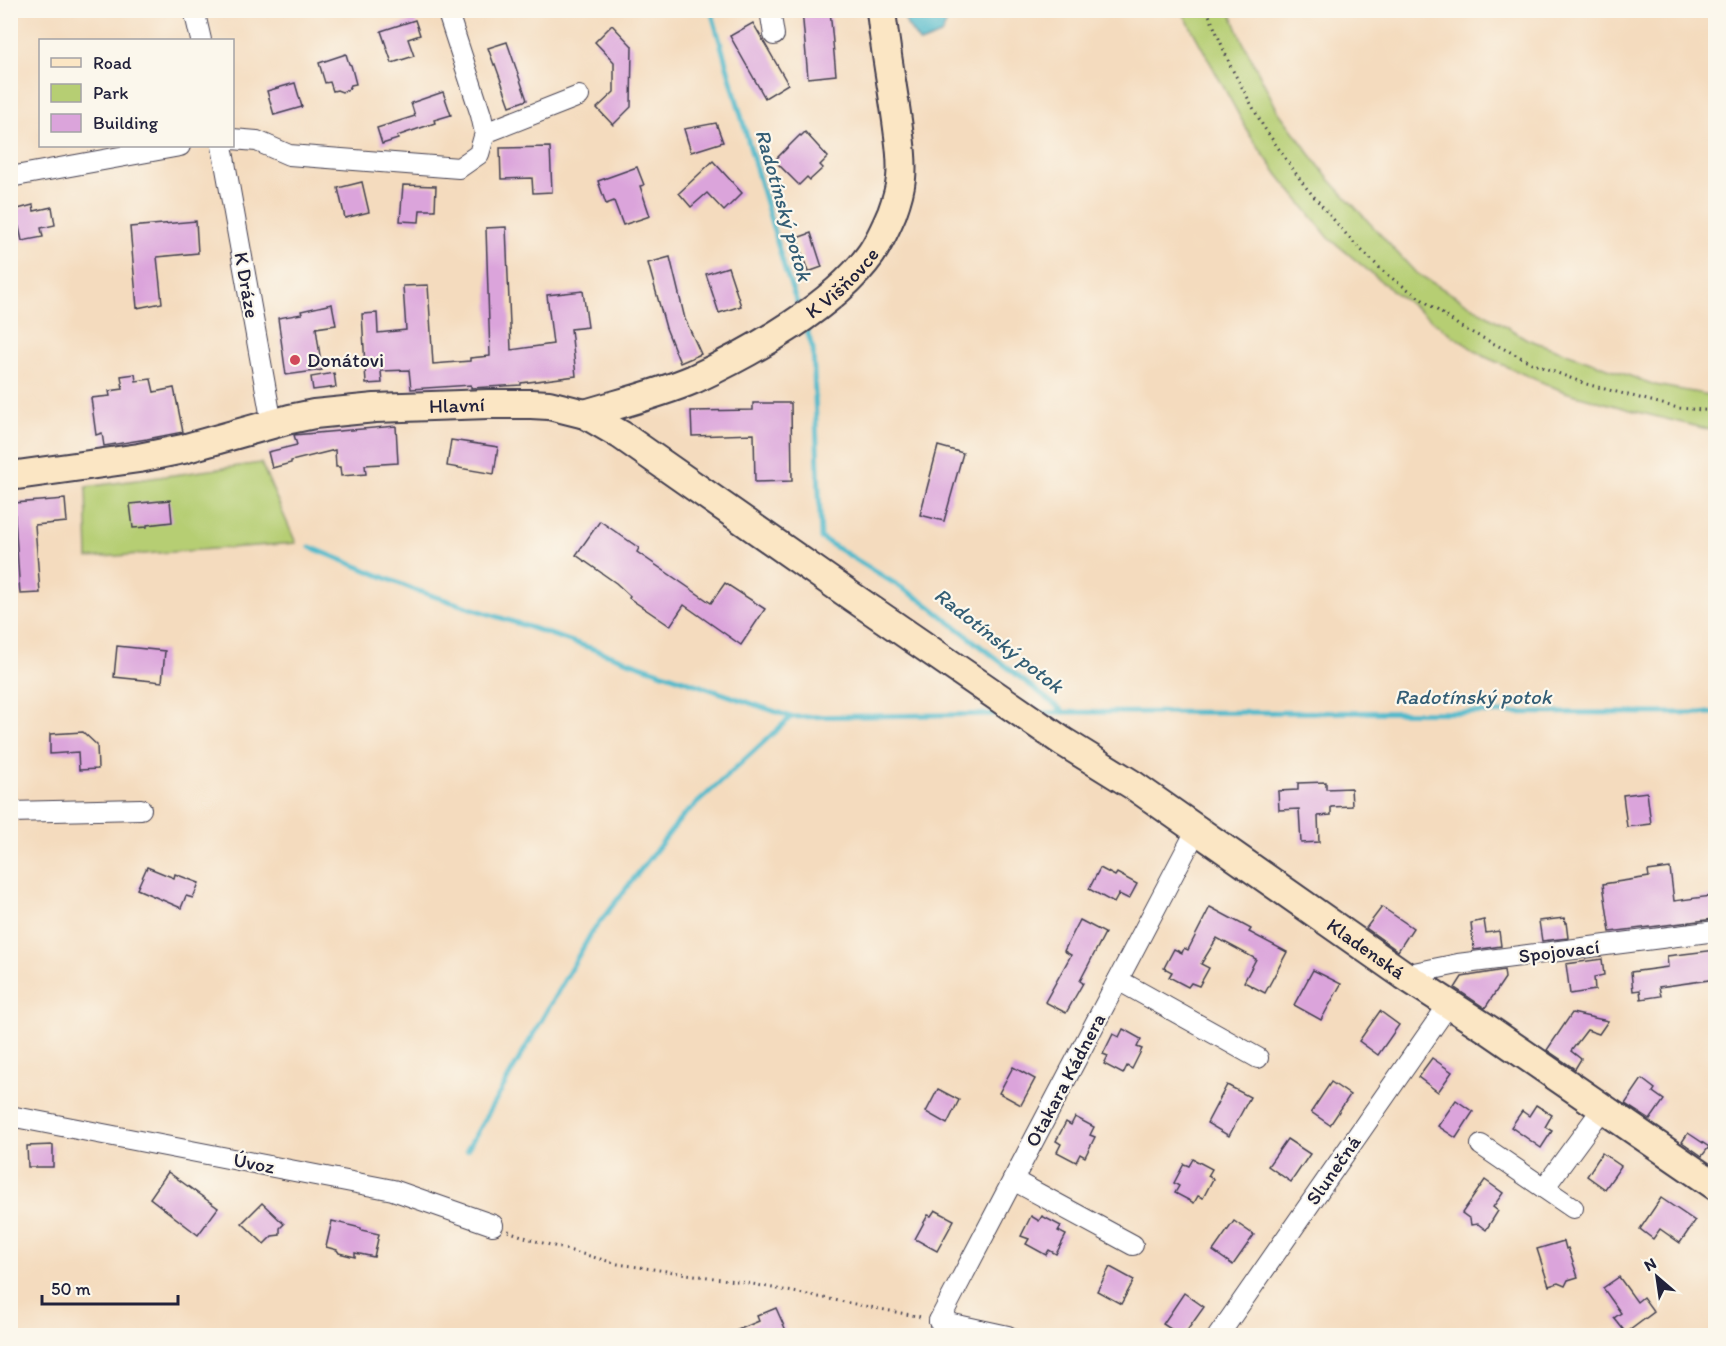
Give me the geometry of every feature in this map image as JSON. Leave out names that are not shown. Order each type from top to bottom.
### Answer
[{"type":"main road","name":"K Višňovce","points":[[585,414],[693,379],[758,345],[823,302],[849,279],[870,255],[888,222],[902,176],[900,141],[881,10]]},
{"type":"main road","name":"Hlavní","points":[[10,476],[139,458],[183,449],[314,414],[488,404],[531,404],[564,408],[585,414],[621,435],[1062,741],[1132,785]]},
{"type":"main road","name":"Kladenská","points":[[1132,785],[1404,975],[1604,1108],[1716,1186]]},
{"type":"street","points":[[194,10],[201,39]]},
{"type":"street","points":[[234,139],[257,141],[289,156],[459,168],[479,154],[485,133],[447,10]]},
{"type":"street","points":[[770,10],[774,35]]},
{"type":"street","points":[[485,133],[579,96]]},
{"type":"street","points":[[10,177],[175,147]]},
{"type":"street","name":"K Dráze","points":[[222,147],[272,424]]},
{"type":"street","points":[[10,812],[141,809]]},
{"type":"street","name":"Otakara Kádnera","points":[[942,1328],[1013,1180],[1196,831]]},
{"type":"street","name":"Spojovací","points":[[1404,975],[1458,964],[1716,931]]},
{"type":"street","points":[[1118,980],[1258,1058]]},
{"type":"street","name":"Slunečná","points":[[1218,1335],[1449,1004]]},
{"type":"street","points":[[1544,1188],[1604,1108]]},
{"type":"street","name":"Úvoz","points":[[10,1116],[393,1190],[493,1225]]},
{"type":"street","points":[[1481,1145],[1573,1208]]},
{"type":"street","points":[[1013,1180],[1133,1245]]},
{"type":"street","points":[[942,1328],[1008,1335]]},
{"type":"path","points":[[1207,10],[1231,67],[1263,126],[1298,177],[1352,241],[1386,274],[1461,327],[1534,364],[1597,387],[1678,408],[1716,411]]},
{"type":"path","points":[[493,1225],[536,1241],[618,1264],[742,1282],[942,1328]]},
{"type":"green space","points":[[1182,11],[1230,11],[1278,111],[1328,178],[1416,273],[1527,339],[1655,385],[1715,396],[1715,431],[1565,392],[1539,381],[1483,356],[1394,292],[1329,238],[1278,175],[1251,137]]},
{"type":"green space","points":[[261,463],[296,543],[88,558],[86,487]]},
{"type":"water","points":[[902,10],[952,11],[941,35],[920,43],[907,25]]},
{"type":"building","points":[[802,10],[830,10],[836,75],[808,78]]},
{"type":"building","points":[[415,20],[420,35],[408,39],[414,56],[392,63],[381,31]]},
{"type":"building","points":[[753,23],[788,84],[765,98],[730,36]]},
{"type":"building","points":[[612,25],[632,46],[631,107],[613,125],[597,108],[614,92],[614,62],[595,42]]},
{"type":"building","points":[[507,42],[527,100],[510,106],[488,48]]},
{"type":"building","points":[[346,54],[356,84],[342,92],[333,91],[330,82],[325,83],[319,63]]},
{"type":"building","points":[[295,83],[302,107],[274,115],[267,91]]},
{"type":"building","points":[[443,92],[451,115],[434,120],[435,123],[397,136],[398,139],[382,144],[377,128],[415,116],[411,103]]},
{"type":"building","points":[[716,123],[723,142],[691,152],[684,129]]},
{"type":"building","points":[[805,132],[828,157],[820,165],[823,168],[810,180],[807,177],[799,185],[778,164],[776,159]]},
{"type":"building","points":[[550,147],[552,192],[533,193],[532,178],[501,179],[500,148]]},
{"type":"building","points":[[713,161],[742,193],[724,211],[707,193],[691,207],[679,193]]},
{"type":"building","points":[[637,167],[644,185],[640,186],[650,216],[623,225],[614,201],[606,204],[598,181]]},
{"type":"building","points":[[362,182],[369,212],[345,218],[338,188]]},
{"type":"building","points":[[403,185],[436,186],[435,210],[420,210],[419,222],[400,221]]},
{"type":"building","points":[[33,205],[34,211],[52,207],[55,225],[41,228],[43,237],[22,241],[19,227],[10,229],[10,211]]},
{"type":"building","points":[[196,221],[198,253],[157,257],[162,303],[137,308],[130,227]]},
{"type":"building","points":[[506,227],[511,350],[553,344],[547,295],[583,291],[588,327],[571,329],[576,376],[521,383],[521,385],[471,388],[471,385],[411,389],[409,370],[381,371],[382,383],[366,384],[362,314],[377,313],[378,333],[406,330],[403,286],[428,285],[433,364],[470,361],[470,358],[490,356],[486,228]]},
{"type":"building","points":[[811,233],[822,267],[808,272],[797,238]]},
{"type":"building","points":[[670,257],[685,319],[701,354],[680,363],[666,328],[648,263]]},
{"type":"building","points":[[728,267],[741,306],[719,313],[706,274]]},
{"type":"building","points":[[332,304],[336,325],[316,328],[322,370],[286,375],[278,318],[302,314],[301,311]]},
{"type":"building","points":[[334,373],[336,387],[313,390],[311,377]]},
{"type":"building","points":[[135,374],[136,381],[151,379],[154,392],[174,388],[183,432],[104,446],[102,433],[96,435],[91,398],[110,396],[109,391],[123,389],[121,376]]},
{"type":"building","points":[[753,403],[791,403],[792,481],[755,482],[754,434],[692,436],[691,411],[753,410]]},
{"type":"building","points":[[396,426],[398,463],[365,465],[366,474],[341,476],[340,467],[336,467],[335,450],[272,468],[268,452],[297,445],[294,435]]},
{"type":"building","points":[[451,440],[498,447],[494,474],[447,466]]},
{"type":"building","points":[[938,446],[963,453],[944,521],[920,515]]},
{"type":"building","points":[[65,499],[67,522],[35,525],[40,593],[20,594],[14,503]]},
{"type":"building","points":[[170,500],[172,522],[133,528],[130,504]]},
{"type":"building","points":[[600,521],[639,548],[637,552],[711,603],[725,583],[765,609],[741,645],[684,605],[670,626],[629,598],[630,596],[616,583],[576,555]]},
{"type":"building","points":[[117,646],[165,651],[162,682],[114,677]]},
{"type":"building","points":[[83,732],[97,745],[98,769],[79,770],[78,752],[50,754],[50,734]]},
{"type":"building","points":[[1326,782],[1326,789],[1351,788],[1352,806],[1331,807],[1331,815],[1318,816],[1319,842],[1301,843],[1299,809],[1279,810],[1278,791],[1298,790],[1298,783]]},
{"type":"building","points":[[1647,792],[1651,824],[1627,827],[1623,795]]},
{"type":"building","points":[[147,867],[174,878],[175,874],[199,883],[193,898],[186,896],[181,908],[137,889]]},
{"type":"building","points":[[1100,868],[1115,876],[1117,873],[1137,884],[1129,899],[1119,894],[1114,903],[1089,889]]},
{"type":"building","points":[[1670,868],[1674,901],[1711,896],[1714,919],[1610,932],[1603,884],[1649,877],[1648,871]]},
{"type":"building","points":[[1210,907],[1251,929],[1249,932],[1287,952],[1265,993],[1244,982],[1256,959],[1217,938],[1201,964],[1209,968],[1199,986],[1191,983],[1188,987],[1169,977],[1172,972],[1164,968],[1174,949],[1182,953],[1184,948],[1188,950]]},
{"type":"building","points":[[1382,907],[1413,928],[1398,951],[1366,928]]},
{"type":"building","points":[[1564,918],[1568,938],[1542,941],[1539,921]]},
{"type":"building","points":[[1080,920],[1105,933],[1080,981],[1083,983],[1066,1013],[1045,1002],[1071,955],[1064,951]]},
{"type":"building","points":[[1484,920],[1486,933],[1499,931],[1501,946],[1474,950],[1471,923]]},
{"type":"building","points":[[1716,950],[1716,979],[1659,987],[1661,996],[1641,999],[1640,990],[1633,991],[1631,972],[1668,967],[1667,956]]},
{"type":"building","points":[[1602,959],[1604,975],[1594,977],[1595,990],[1570,994],[1566,964]]},
{"type":"building","points":[[1313,970],[1341,984],[1321,1020],[1294,1005]]},
{"type":"building","points":[[1504,970],[1505,978],[1485,1008],[1455,988],[1462,977]]},
{"type":"building","points":[[1380,1011],[1399,1025],[1378,1055],[1359,1041]]},
{"type":"building","points":[[1572,1013],[1608,1021],[1599,1034],[1587,1030],[1571,1051],[1581,1059],[1575,1069],[1547,1050]]},
{"type":"building","points":[[1123,1029],[1141,1039],[1137,1047],[1142,1049],[1132,1069],[1127,1066],[1123,1074],[1104,1064],[1108,1056],[1103,1054],[1113,1034],[1119,1037]]},
{"type":"building","points":[[1432,1058],[1452,1072],[1438,1092],[1418,1077]]},
{"type":"building","points":[[1013,1067],[1035,1079],[1021,1105],[999,1093]]},
{"type":"building","points":[[1642,1079],[1655,1089],[1653,1092],[1664,1100],[1650,1120],[1625,1104]]},
{"type":"building","points":[[1331,1082],[1350,1095],[1330,1125],[1311,1112]]},
{"type":"building","points":[[1227,1085],[1250,1097],[1229,1136],[1207,1123]]},
{"type":"building","points":[[938,1089],[959,1100],[947,1124],[926,1112]]},
{"type":"building","points":[[1456,1100],[1473,1112],[1456,1138],[1438,1126]]},
{"type":"building","points":[[1536,1105],[1552,1115],[1545,1127],[1552,1131],[1541,1148],[1511,1127],[1522,1111],[1529,1116]]},
{"type":"building","points":[[1075,1117],[1094,1127],[1090,1135],[1095,1137],[1085,1157],[1080,1154],[1076,1162],[1057,1152],[1061,1144],[1056,1141],[1066,1122],[1071,1125]]},
{"type":"building","points":[[1688,1133],[1709,1147],[1702,1156],[1682,1142]]},
{"type":"building","points":[[1287,1139],[1310,1154],[1291,1182],[1268,1166]]},
{"type":"building","points":[[53,1145],[53,1167],[28,1167],[27,1146]]},
{"type":"building","points":[[1602,1153],[1621,1166],[1605,1189],[1587,1176]]},
{"type":"building","points":[[1193,1159],[1212,1169],[1208,1176],[1213,1179],[1203,1198],[1198,1196],[1194,1203],[1175,1193],[1179,1186],[1174,1183],[1184,1164],[1189,1166]]},
{"type":"building","points":[[168,1172],[218,1208],[198,1235],[150,1198]]},
{"type":"building","points":[[1485,1180],[1503,1193],[1493,1207],[1498,1211],[1486,1230],[1478,1224],[1471,1225],[1470,1219],[1462,1213]]},
{"type":"building","points":[[1661,1198],[1695,1221],[1680,1243],[1660,1229],[1653,1239],[1640,1229]]},
{"type":"building","points":[[262,1203],[284,1224],[280,1228],[280,1235],[272,1236],[264,1244],[242,1223]]},
{"type":"building","points":[[935,1210],[954,1220],[937,1251],[915,1239],[928,1215],[931,1216]]},
{"type":"building","points":[[1031,1216],[1039,1221],[1042,1216],[1061,1226],[1058,1231],[1066,1235],[1056,1254],[1049,1250],[1046,1255],[1026,1244],[1029,1239],[1021,1236]]},
{"type":"building","points":[[332,1221],[379,1234],[374,1257],[355,1253],[355,1257],[326,1247]]},
{"type":"building","points":[[1234,1221],[1254,1235],[1233,1265],[1213,1251]]},
{"type":"building","points":[[1564,1241],[1578,1277],[1568,1280],[1565,1286],[1558,1283],[1549,1286],[1537,1249]]},
{"type":"building","points":[[1110,1267],[1134,1280],[1121,1304],[1097,1291]]},
{"type":"building","points":[[1619,1277],[1637,1302],[1643,1297],[1654,1312],[1626,1333],[1614,1318],[1621,1313],[1603,1288]]},
{"type":"building","points":[[1184,1293],[1204,1307],[1184,1335],[1180,1335],[1163,1324]]},
{"type":"building","points":[[776,1308],[788,1335],[726,1335],[759,1321],[757,1316]]},
{"type":"waterway","name":"Radotínský potok","points":[[711,10],[785,270],[799,308]]},
{"type":"waterway","name":"Radotínský potok","points":[[805,325],[813,349],[821,538],[923,601],[1064,712],[1716,713]]},
{"type":"waterway","points":[[310,547],[415,590],[791,717]]},
{"type":"waterway","points":[[1039,713],[1064,712]]},
{"type":"waterway","points":[[467,1150],[592,932],[682,817],[791,717],[1003,714]]},
{"type":"place","name":"Donátovi","points":[[295,360]]}]
